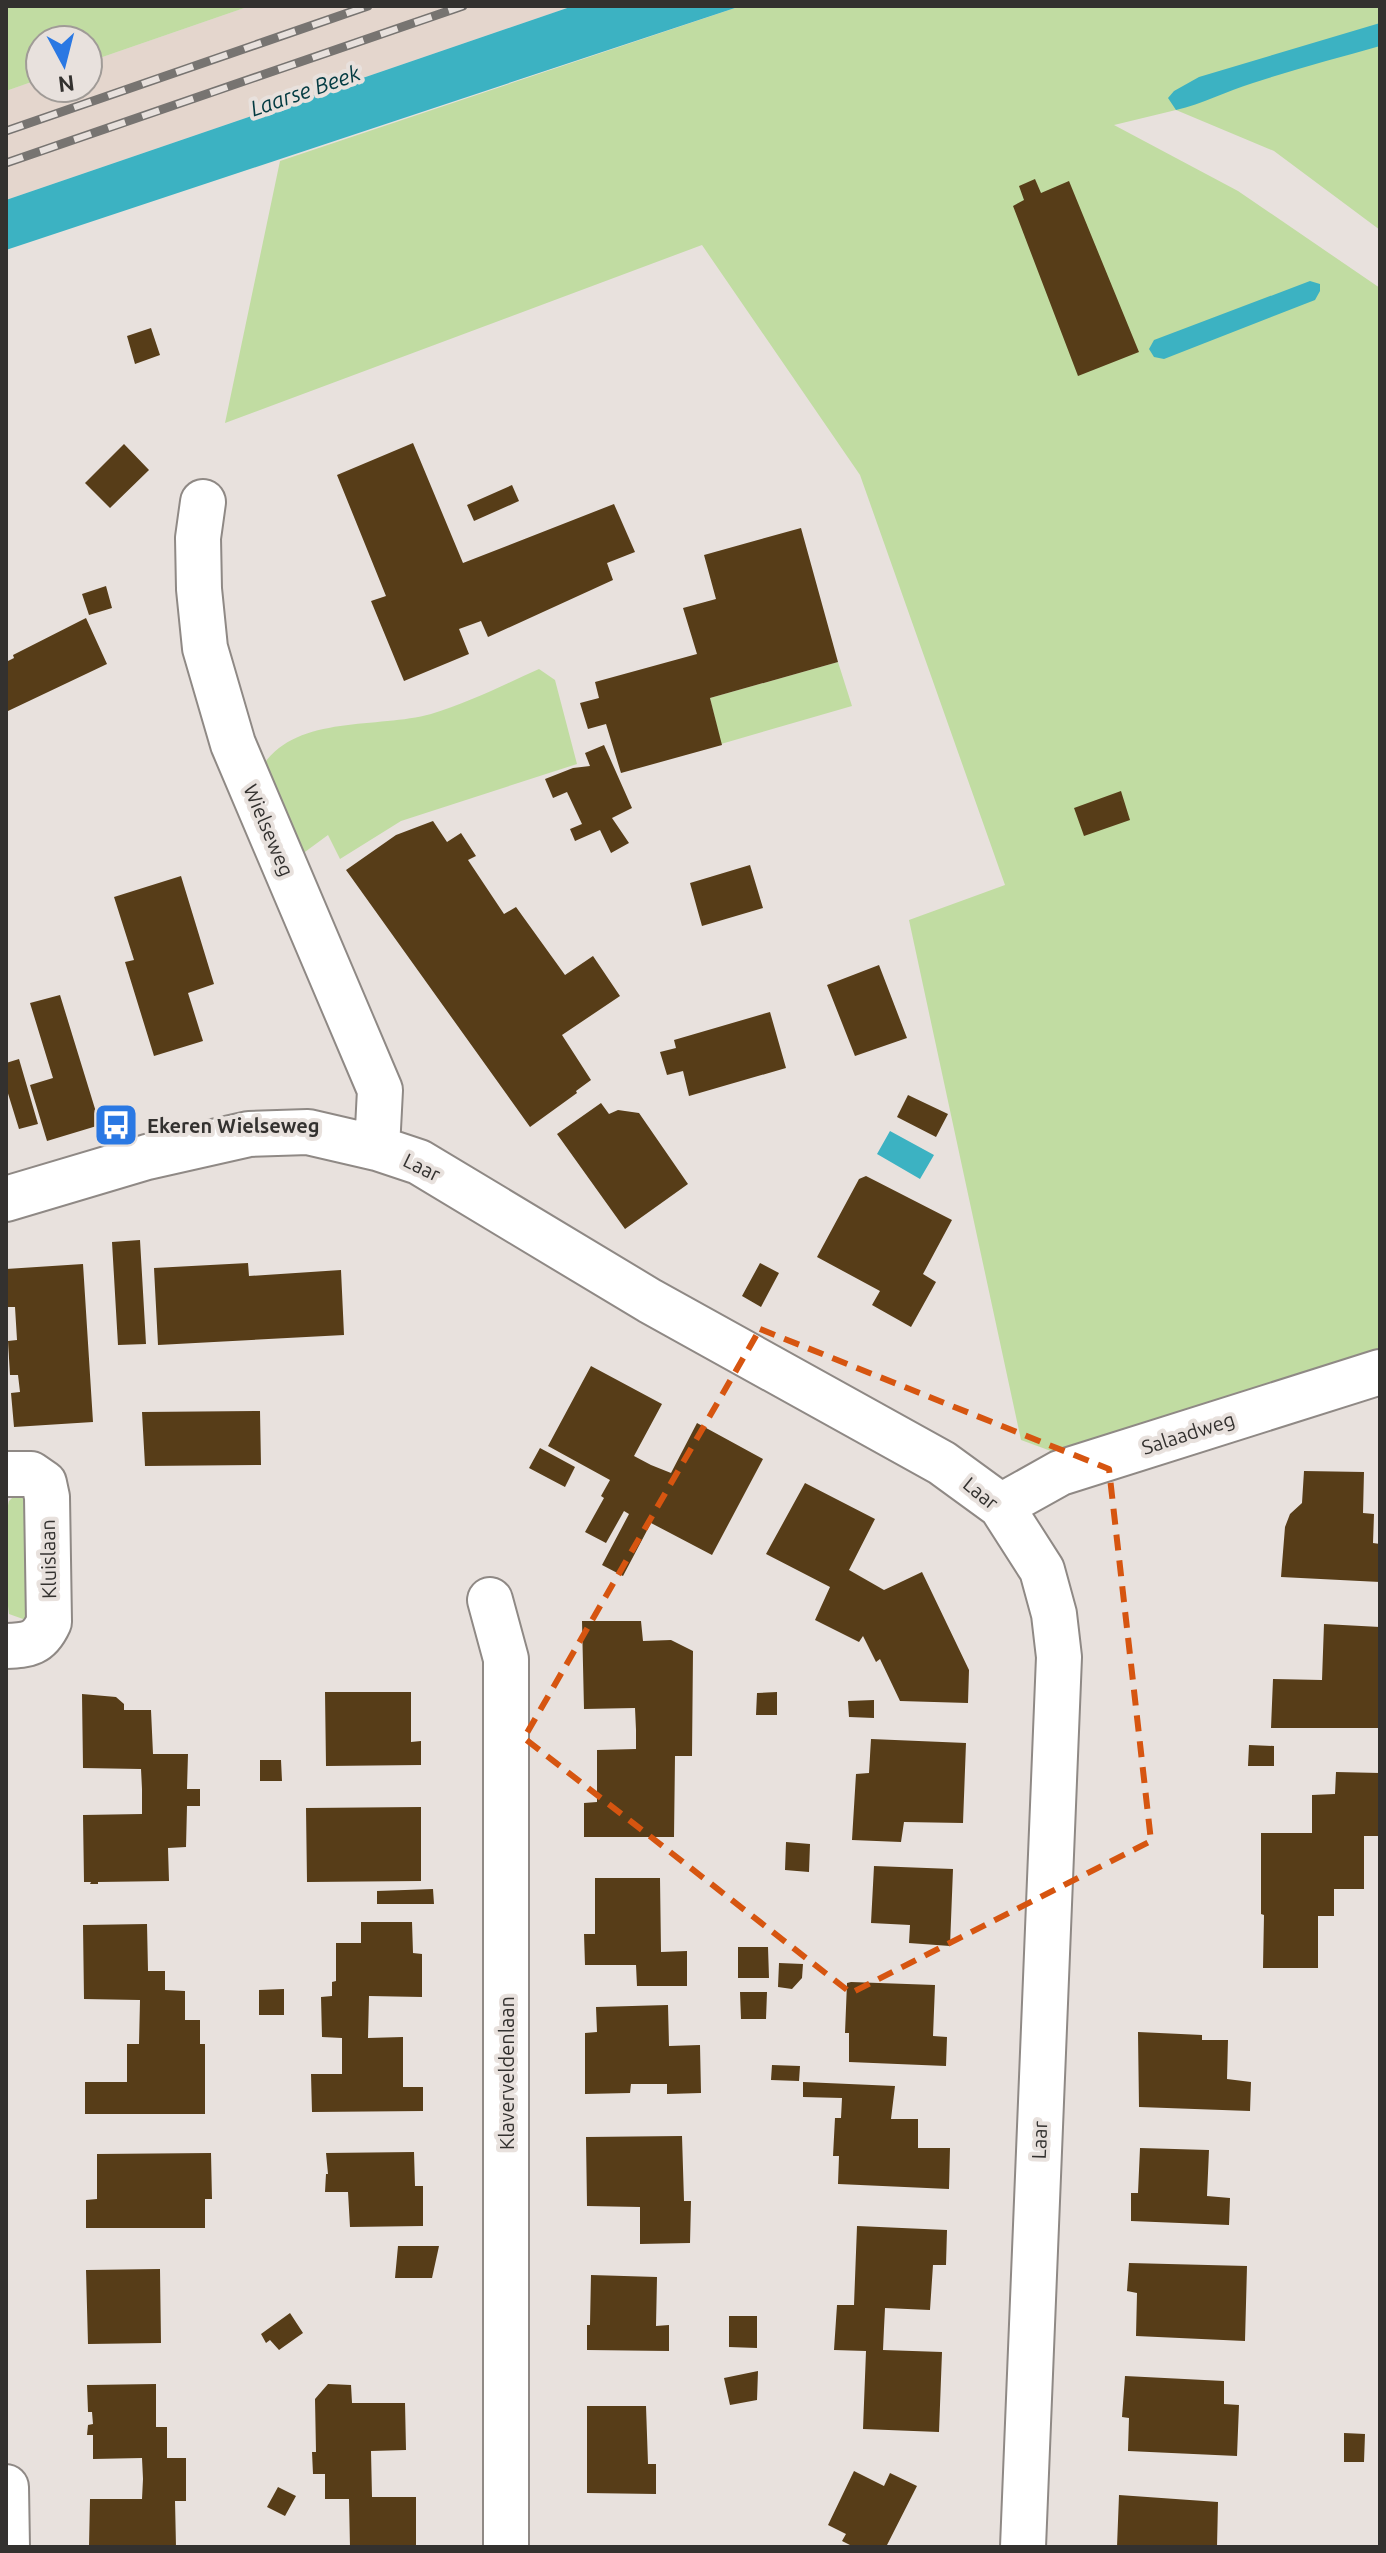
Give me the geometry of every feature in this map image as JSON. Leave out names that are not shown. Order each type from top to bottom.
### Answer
[{"type":"street","name":"Wielseweg","points":[[203,502],[198,538],[205,648],[233,744],[380,1090],[377,1148]]},
{"type":"street","name":"Laar","points":[[6,1199],[147,1157],[249,1134],[308,1132],[377,1148],[419,1162],[650,1301],[942,1463],[1001,1506],[1042,1570],[1054,1614],[1059,1657],[1023,2547]]},
{"type":"street","name":"Salaadweg","points":[[1001,1506],[1060,1473],[1380,1372]]},
{"type":"street","name":"Kluislaan","points":[[6,1474],[31,1474],[44,1483],[47,1497],[49,1622],[41,1638],[30,1644],[6,1646]]},
{"type":"street","name":"Klaverveldenlaan","points":[[490,1600],[506,1659],[506,2547]]},
{"type":"street","points":[[6,2487],[7,2547]]},
{"type":"highlighted area","points":[[760,1329],[1109,1469],[1151,1841],[851,1993],[524,1738]]},
{"type":"shaded area","points":[[250,6],[573,6],[6,200],[6,91],[24,85],[24,104],[104,104],[104,56]]},
{"type":"green space","points":[[6,6],[250,6],[104,56],[104,24],[24,24],[24,85],[6,91]]},
{"type":"green space","points":[[741,6],[1380,6],[1380,230],[1274,151],[1176,110],[1114,125],[1238,191],[1380,288],[1380,1352],[1051,1451],[1021,1440],[909,920],[1005,885],[860,475],[702,245],[225,423],[280,161]]},
{"type":"green space","points":[[838,662],[852,706],[721,744],[710,698]]},
{"type":"green space","points":[[539,669],[555,680],[577,764],[401,821],[340,859],[328,835],[294,860],[262,767],[277,750],[295,738],[316,731],[431,714]]},
{"type":"green space","points":[[14,1496],[30,1500],[30,1616],[23,1619],[9,1614],[8,1606],[7,1510]]},
{"type":"water","points":[[573,6],[741,6],[6,250],[6,200]]},
{"type":"water","points":[[1380,23],[1380,46],[1243,86],[1176,110],[1168,98],[1174,91],[1199,77]]},
{"type":"water","points":[[1310,281],[1320,284],[1315,300],[1164,359],[1154,357],[1149,349],[1154,340]]},
{"type":"water","points":[[890,1131],[934,1155],[920,1179],[877,1154]]},
{"type":"building","points":[[1035,179],[1041,193],[1069,181],[1139,352],[1078,376],[1013,206],[1024,200],[1019,186]]},
{"type":"building","points":[[151,328],[160,355],[135,364],[127,336]]},
{"type":"building","points":[[413,443],[463,563],[614,504],[635,552],[607,563],[613,580],[488,637],[481,621],[459,629],[469,654],[404,681],[371,601],[386,596],[337,475]]},
{"type":"building","points":[[124,444],[149,470],[110,508],[85,483]]},
{"type":"building","points":[[512,485],[519,501],[474,521],[467,505]]},
{"type":"building","points":[[801,528],[838,662],[710,698],[722,745],[621,773],[606,724],[588,729],[580,703],[599,698],[595,682],[697,654],[683,608],[716,599],[704,555]]},
{"type":"building","points":[[106,586],[112,608],[89,615],[82,594]]},
{"type":"building","points":[[86,618],[107,664],[8,711],[6,662],[14,658],[13,655]]},
{"type":"building","points":[[604,745],[632,808],[612,818],[629,843],[611,853],[600,830],[575,841],[570,829],[582,824],[567,792],[553,798],[545,779],[573,768],[590,766],[585,753]]},
{"type":"building","points":[[1121,791],[1130,820],[1084,836],[1074,808]]},
{"type":"building","points":[[433,821],[447,842],[461,833],[476,856],[468,860],[504,914],[516,907],[565,975],[593,956],[620,996],[562,1035],[591,1080],[530,1127],[346,870],[396,835]]},
{"type":"building","points":[[750,865],[763,908],[702,926],[690,883]]},
{"type":"building","points":[[181,876],[214,984],[188,993],[203,1041],[154,1056],[125,962],[134,960],[114,897]]},
{"type":"building","points":[[879,965],[907,1038],[855,1056],[827,985]]},
{"type":"building","points":[[60,995],[100,1125],[47,1141],[30,1085],[53,1078],[30,1003]]},
{"type":"building","points":[[770,1012],[786,1068],[689,1096],[683,1071],[667,1075],[660,1052],[676,1048],[674,1040]]},
{"type":"building","points":[[19,1059],[38,1124],[19,1129],[6,1087],[6,1063]]},
{"type":"building","points":[[908,1095],[948,1114],[936,1137],[897,1117]]},
{"type":"building","points":[[601,1103],[609,1114],[618,1110],[639,1113],[688,1184],[625,1229],[557,1134]]},
{"type":"building","points":[[866,1176],[952,1220],[923,1274],[936,1282],[911,1327],[872,1305],[880,1291],[817,1257],[859,1179]]},
{"type":"building","points":[[140,1240],[146,1344],[118,1345],[112,1242]]},
{"type":"building","points":[[248,1263],[249,1276],[341,1270],[344,1335],[158,1345],[154,1268]]},
{"type":"building","points":[[760,1263],[779,1273],[761,1307],[742,1296]]},
{"type":"building","points":[[83,1264],[93,1422],[14,1427],[11,1393],[20,1392],[18,1375],[10,1375],[8,1341],[17,1340],[15,1307],[6,1307],[6,1269]]},
{"type":"building","points":[[591,1366],[662,1404],[634,1456],[671,1473],[697,1423],[763,1459],[712,1555],[651,1523],[623,1576],[602,1565],[629,1514],[624,1511],[606,1543],[585,1532],[610,1480],[548,1446]]},
{"type":"building","points":[[260,1411],[261,1465],[145,1466],[142,1412]]},
{"type":"building","points":[[540,1448],[575,1467],[565,1487],[529,1468]]},
{"type":"building","points":[[1304,1471],[1364,1472],[1363,1513],[1374,1514],[1373,1543],[1380,1544],[1380,1582],[1281,1577],[1285,1527],[1290,1514],[1302,1503]]},
{"type":"building","points":[[805,1483],[875,1519],[849,1570],[884,1590],[922,1572],[969,1670],[968,1703],[900,1701],[880,1659],[876,1662],[863,1636],[859,1642],[815,1620],[830,1587],[766,1554]]},
{"type":"building","points":[[582,1621],[641,1621],[643,1641],[671,1640],[693,1651],[692,1756],[675,1756],[674,1837],[584,1837],[584,1803],[597,1802],[597,1750],[636,1749],[636,1730],[635,1708],[584,1709]]},
{"type":"building","points":[[1324,1624],[1380,1627],[1380,1728],[1271,1728],[1273,1679],[1322,1680]]},
{"type":"building","points":[[325,1692],[411,1692],[411,1742],[421,1741],[421,1765],[326,1766]]},
{"type":"building","points":[[777,1692],[777,1715],[756,1715],[757,1693]]},
{"type":"building","points":[[82,1694],[116,1697],[124,1704],[124,1710],[151,1710],[153,1754],[188,1754],[187,1789],[200,1789],[200,1806],[187,1806],[186,1847],[168,1848],[169,1881],[84,1882],[83,1815],[142,1814],[142,1789],[141,1769],[83,1768]]},
{"type":"building","points":[[874,1700],[874,1718],[849,1717],[848,1701]]},
{"type":"building","points":[[871,1739],[966,1743],[963,1823],[904,1822],[901,1842],[852,1840],[856,1774],[869,1773]]},
{"type":"building","points":[[1249,1745],[1274,1746],[1274,1766],[1248,1766]]},
{"type":"building","points":[[260,1760],[281,1760],[282,1781],[260,1781]]},
{"type":"building","points":[[1336,1772],[1380,1773],[1380,1836],[1364,1836],[1364,1889],[1334,1889],[1334,1916],[1318,1916],[1318,1968],[1263,1968],[1261,1833],[1312,1833],[1312,1795],[1335,1794]]},
{"type":"building","points":[[421,1807],[421,1881],[307,1882],[306,1808]]},
{"type":"building","points":[[786,1842],[810,1844],[809,1872],[785,1870]]},
{"type":"building","points":[[874,1866],[953,1869],[950,1946],[909,1943],[910,1925],[871,1923]]},
{"type":"building","points":[[595,1878],[660,1878],[661,1952],[687,1951],[687,1986],[637,1986],[636,1965],[585,1965],[584,1934],[595,1934]]},
{"type":"building","points":[[433,1889],[434,1904],[377,1904],[377,1891]]},
{"type":"building","points":[[361,1922],[412,1922],[413,1953],[422,1954],[422,1997],[369,1996],[368,2038],[403,2037],[403,2087],[423,2087],[423,2111],[312,2112],[311,2074],[342,2074],[342,2038],[322,2037],[321,1997],[332,1996],[332,1982],[336,1981],[336,1943],[361,1943]]},
{"type":"building","points":[[147,1924],[148,1971],[165,1971],[165,1990],[185,1991],[185,2020],[200,2020],[200,2044],[205,2044],[205,2114],[85,2114],[85,2082],[127,2082],[127,2044],[139,2044],[140,2000],[84,1999],[83,1925]]},
{"type":"building","points":[[738,1947],[768,1947],[769,1978],[738,1978]]},
{"type":"building","points":[[779,1963],[803,1964],[802,1978],[792,1989],[778,1987]]},
{"type":"building","points":[[847,1983],[935,1985],[933,2036],[947,2037],[946,2066],[849,2062],[849,2033],[845,2033]]},
{"type":"building","points":[[284,1989],[284,2015],[259,2015],[259,1990]]},
{"type":"building","points":[[740,1992],[767,1992],[766,2019],[741,2019]]},
{"type":"building","points":[[668,2005],[669,2046],[700,2045],[701,2093],[667,2094],[667,2084],[631,2084],[630,2093],[585,2094],[585,2033],[597,2032],[596,2007]]},
{"type":"building","points":[[1138,2032],[1202,2035],[1202,2040],[1228,2040],[1227,2079],[1251,2082],[1250,2111],[1139,2107]]},
{"type":"building","points":[[772,2065],[800,2066],[799,2081],[771,2080]]},
{"type":"building","points":[[803,2082],[895,2086],[891,2119],[918,2119],[918,2148],[950,2148],[949,2189],[838,2184],[839,2156],[833,2156],[835,2118],[841,2118],[842,2098],[803,2097]]},
{"type":"building","points":[[682,2136],[684,2201],[691,2201],[690,2243],[640,2244],[640,2207],[587,2206],[586,2137]]},
{"type":"building","points":[[1140,2148],[1209,2150],[1207,2196],[1230,2198],[1229,2225],[1131,2221],[1131,2193],[1138,2193]]},
{"type":"building","points":[[414,2152],[415,2186],[423,2186],[423,2226],[350,2227],[348,2192],[325,2192],[328,2174],[326,2153]]},
{"type":"building","points":[[211,2153],[212,2199],[205,2199],[205,2228],[86,2228],[86,2200],[97,2199],[97,2154]]},
{"type":"building","points":[[857,2226],[947,2230],[946,2265],[933,2265],[930,2310],[885,2308],[883,2350],[942,2352],[939,2432],[863,2429],[866,2351],[834,2350],[837,2305],[854,2305]]},
{"type":"building","points":[[398,2246],[439,2246],[432,2278],[395,2278]]},
{"type":"building","points":[[1129,2263],[1247,2266],[1245,2341],[1136,2336],[1137,2293],[1127,2291]]},
{"type":"building","points":[[160,2269],[161,2343],[88,2344],[86,2270]]},
{"type":"building","points":[[591,2275],[657,2277],[656,2326],[669,2325],[669,2351],[587,2350]]},
{"type":"building","points":[[290,2313],[303,2333],[279,2350],[270,2340],[266,2343],[261,2334]]},
{"type":"building","points":[[729,2316],[757,2316],[757,2348],[729,2347]]},
{"type":"building","points":[[758,2371],[757,2400],[730,2405],[724,2378]]},
{"type":"building","points":[[1125,2376],[1224,2381],[1224,2404],[1239,2405],[1237,2456],[1128,2451],[1129,2418],[1122,2417]]},
{"type":"building","points":[[156,2384],[156,2427],[167,2427],[167,2458],[186,2458],[186,2501],[175,2501],[176,2547],[89,2547],[90,2499],[142,2499],[143,2479],[142,2458],[93,2459],[93,2435],[87,2435],[88,2425],[93,2424],[92,2412],[88,2412],[87,2385]]},
{"type":"building","points":[[328,2384],[351,2385],[352,2403],[405,2403],[406,2450],[371,2451],[372,2497],[416,2497],[416,2547],[350,2547],[349,2499],[325,2499],[325,2474],[313,2474],[312,2452],[316,2452],[315,2399]]},
{"type":"building","points":[[587,2406],[646,2406],[648,2464],[656,2464],[656,2494],[587,2493]]},
{"type":"building","points":[[1344,2433],[1365,2434],[1364,2462],[1344,2462]]},
{"type":"building","points":[[854,2471],[884,2486],[890,2473],[917,2486],[886,2547],[854,2547],[842,2541],[846,2534],[828,2525]]},
{"type":"building","points":[[278,2487],[296,2496],[285,2516],[267,2507]]},
{"type":"building","points":[[1119,2495],[1218,2502],[1217,2547],[1117,2547]]},
{"type":"railway","points":[[6,131],[368,6]]},
{"type":"railway","points":[[6,163],[463,6]]},
{"type":"place","name":"Ekeren Wielseweg","points":[[116,1125]]},
{"type":"water label","name":"Laarse Beek","points":[[305,90]]}]
